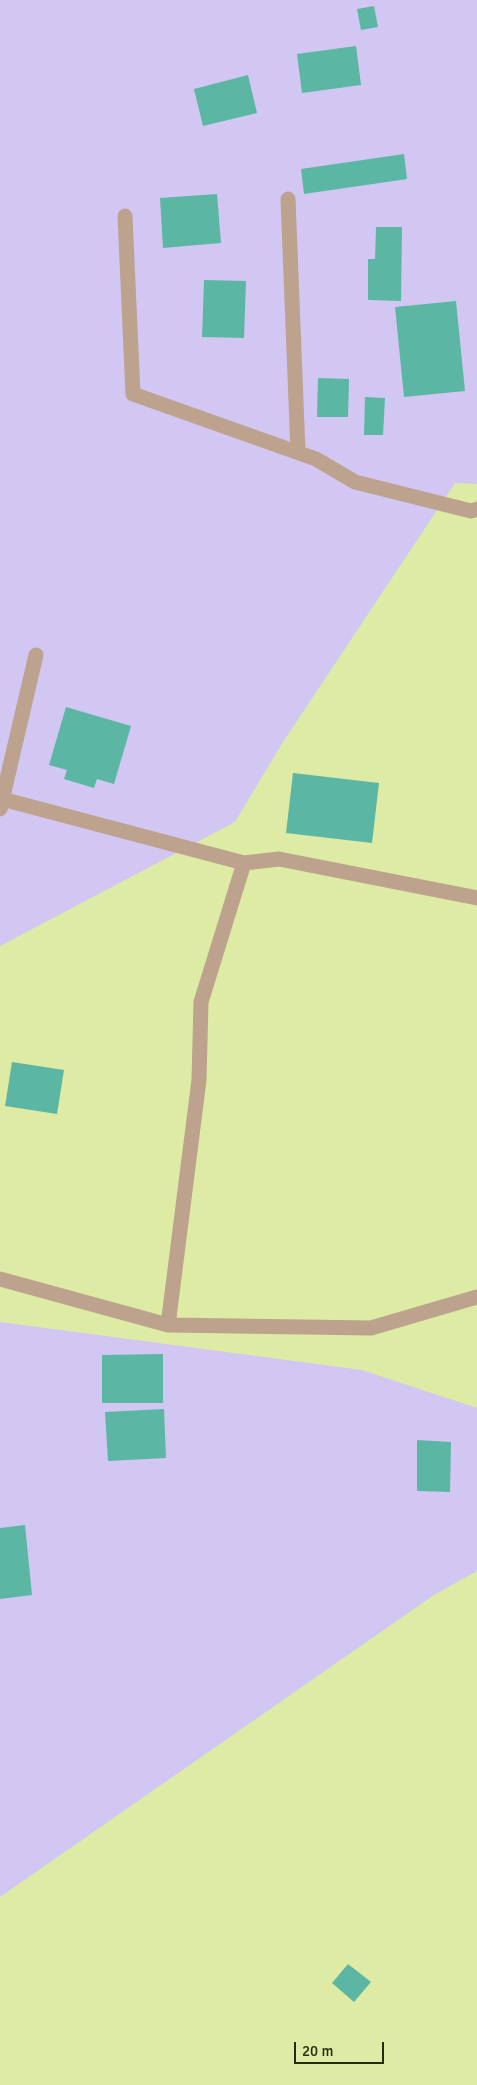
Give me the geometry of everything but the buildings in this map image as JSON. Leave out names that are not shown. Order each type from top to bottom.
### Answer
[{"type":"street","points":[[288,199],[298,452]]},
{"type":"street","points":[[125,216],[133,394],[316,458],[355,482],[471,511],[477,509]]},
{"type":"street","points":[[36,655],[1,804],[244,863],[279,859],[477,898]]},
{"type":"street","points":[[168,1325],[200,1080],[201,1002],[244,863]]},
{"type":"street","points":[[0,1279],[168,1325],[371,1328],[477,1297]]},
{"type":"shaded area","points":[[0,0],[477,0],[477,484],[455,483],[283,742],[235,822],[0,946]]},
{"type":"shaded area","points":[[0,1322],[362,1370],[477,1408],[477,1571],[434,1595],[0,1897]]}]
